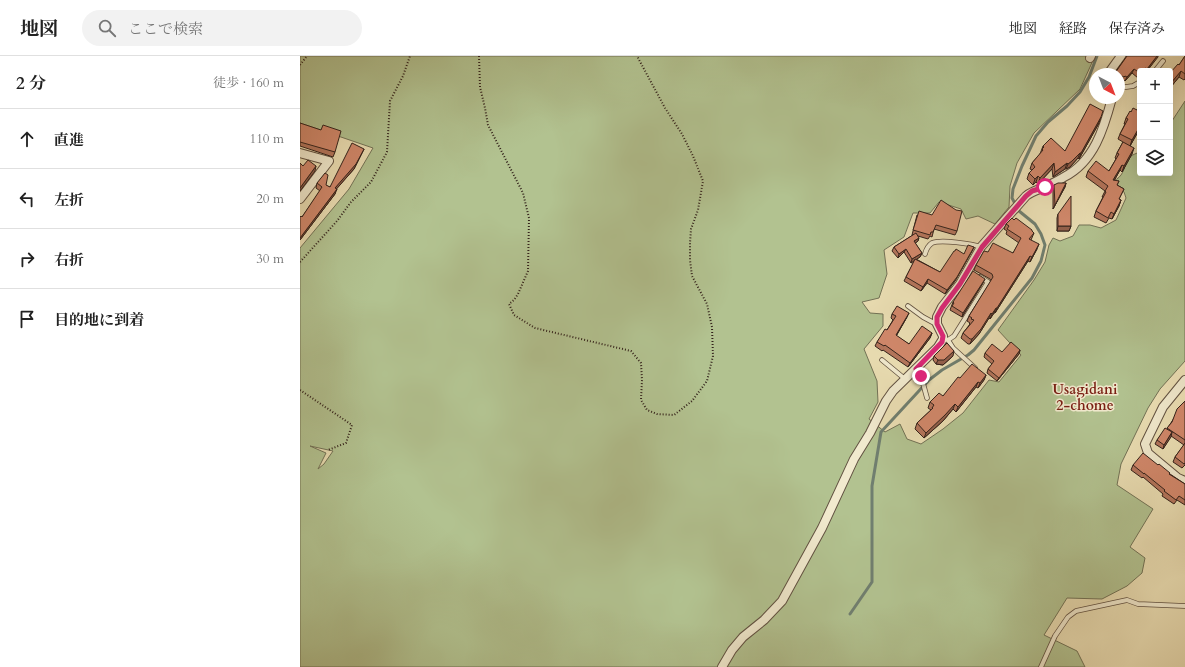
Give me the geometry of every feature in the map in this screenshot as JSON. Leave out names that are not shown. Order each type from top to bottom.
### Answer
[{"type":"street","points":[[1112,68],[1121,56]]},
{"type":"street","points":[[722,667],[736,645],[764,620],[782,601],[819,534],[854,459],[870,433],[886,401],[893,391],[945,340],[937,324],[937,317],[960,284],[982,247],[1032,191],[1045,187],[1081,166],[1090,155],[1099,137],[1106,121],[1110,104]]},
{"type":"street","points":[[300,153],[329,161],[300,199]]},
{"type":"street","points":[[1185,380],[1163,407],[1145,444],[1148,452],[1178,478],[1185,480]]},
{"type":"lane","points":[[1157,68],[1163,61]]},
{"type":"lane","points":[[1125,87],[1137,84]]},
{"type":"lane","points":[[925,254],[926,249],[932,243],[937,242],[955,242],[982,247]]},
{"type":"lane","points":[[968,270],[988,282],[954,336],[945,340],[976,369]]},
{"type":"lane","points":[[908,306],[937,324]]},
{"type":"lane","points":[[882,360],[905,379]]},
{"type":"lane","points":[[916,369],[923,382],[927,398]]},
{"type":"lane","points":[[1041,667],[1055,636],[1068,617],[1076,611],[1127,600],[1138,604],[1185,606]]},
{"type":"path","points":[[300,65],[307,56]]},
{"type":"path","points":[[300,262],[351,202],[371,182],[387,152],[390,101],[403,76],[410,56]]},
{"type":"path","points":[[479,56],[480,87],[488,125],[522,193],[529,218],[528,271],[518,294],[509,304],[514,315],[535,328],[631,351],[641,363],[641,400],[647,410],[657,414],[674,415],[692,401],[706,381],[713,356],[712,327],[709,312],[707,304],[692,276],[690,260],[691,229],[698,210],[703,181],[682,134],[665,108],[637,56]]},
{"type":"path","points":[[300,390],[352,425],[346,443],[328,450]]},
{"type":"green space","points":[[300,56],[1095,56],[1080,89],[1034,133],[1017,163],[1010,186],[1009,207],[995,224],[978,216],[966,219],[961,209],[939,202],[930,213],[913,213],[904,237],[884,250],[887,274],[879,298],[862,302],[870,313],[883,314],[883,326],[864,349],[877,381],[878,402],[869,419],[885,432],[900,424],[907,439],[921,444],[963,413],[989,380],[999,382],[1021,355],[998,330],[1045,262],[1049,245],[1053,238],[1060,241],[1073,236],[1079,225],[1090,225],[1101,228],[1116,220],[1126,198],[1124,192],[1111,183],[1120,176],[1128,159],[1134,154],[1137,153],[1137,176],[1173,176],[1173,119],[1185,101],[1185,361],[1160,389],[1148,408],[1121,464],[1117,485],[1153,509],[1130,547],[1145,558],[1142,573],[1127,586],[1102,599],[1067,598],[1044,635],[1077,651],[1085,667],[300,667],[300,248],[349,189],[373,148],[300,123]],"holes":[[[310,446],[333,451],[324,464],[318,469],[326,453]]]},
{"type":"building","points":[[1127,56],[1157,56],[1148,68],[1137,68],[1137,71],[1134,69],[1127,77],[1125,76],[1125,68],[1119,68]]},
{"type":"building","points":[[1185,56],[1185,74],[1181,71],[1173,80],[1173,70],[1178,64],[1179,65]]},
{"type":"building","points":[[1090,104],[1103,111],[1081,153],[1072,161],[1055,172],[1054,163],[1040,178],[1038,176],[1035,179],[1029,173],[1035,167],[1032,163],[1043,150],[1043,146],[1051,138],[1065,151]]},
{"type":"building","points":[[1133,108],[1137,110],[1137,131],[1132,140],[1120,134],[1128,119],[1126,118]]},
{"type":"building","points":[[300,123],[321,130],[323,125],[341,131],[335,152],[300,142]]},
{"type":"building","points":[[1123,142],[1134,148],[1124,166],[1122,165],[1113,180],[1119,181],[1117,185],[1124,189],[1119,199],[1121,200],[1114,214],[1111,212],[1108,218],[1096,211],[1108,186],[1088,171],[1096,161],[1109,171],[1119,154],[1117,153]]},
{"type":"building","points":[[352,143],[364,149],[356,164],[335,188],[337,189],[300,238],[300,217],[302,217],[322,187],[317,183],[325,173],[328,175],[326,185],[330,187]]},
{"type":"building","points":[[308,160],[316,166],[300,188],[300,163],[303,166]]},
{"type":"building","points":[[1058,183],[1066,183],[1055,205],[1054,185]]},
{"type":"building","points":[[1071,196],[1071,226],[1058,226],[1058,214]]},
{"type":"building","points":[[941,200],[956,210],[962,211],[957,231],[936,225],[930,235],[913,230],[919,211],[932,215]]},
{"type":"building","points":[[1012,218],[1014,220],[1016,218],[1032,230],[1034,233],[1029,239],[1039,244],[1032,257],[1030,256],[997,308],[992,314],[991,313],[981,329],[972,339],[970,339],[963,333],[974,320],[969,316],[993,277],[992,274],[976,265],[984,251],[988,252],[993,243],[1013,253],[1021,238],[1007,229],[1009,226],[1006,224]]},
{"type":"building","points":[[916,233],[919,238],[914,241],[922,253],[912,259],[906,249],[899,254],[894,247]]},
{"type":"building","points":[[968,245],[974,247],[957,277],[947,290],[928,279],[923,287],[906,277],[915,259],[940,272],[956,249],[964,254]]},
{"type":"building","points":[[973,271],[985,279],[963,313],[952,306],[954,303],[953,302]]},
{"type":"building","points":[[897,306],[909,313],[896,335],[909,344],[922,326],[932,333],[910,363],[885,345],[884,346],[877,342],[885,329],[887,330],[896,316],[892,314]]},
{"type":"building","points":[[1011,342],[1020,350],[999,378],[988,369],[994,361],[985,353],[992,344],[1002,352]]},
{"type":"building","points":[[947,343],[954,351],[944,360],[938,360],[934,356]]},
{"type":"building","points":[[972,364],[986,375],[980,383],[978,382],[958,407],[955,404],[926,433],[917,423],[933,408],[934,405],[930,402],[939,393],[943,396],[958,377],[960,378]]},
{"type":"building","points":[[1185,401],[1185,440],[1167,428],[1172,422],[1177,409]]},
{"type":"building","points":[[1165,428],[1172,432],[1164,445],[1157,440]]},
{"type":"building","points":[[1185,443],[1185,463],[1184,464],[1175,457]]},
{"type":"building","points":[[1143,453],[1158,465],[1159,464],[1170,473],[1169,474],[1185,484],[1185,500],[1179,496],[1176,500],[1133,465]]},
{"type":"waterway","points":[[850,614],[872,582],[872,486],[881,432],[929,380],[974,350],[1032,278],[1041,261],[1045,245],[1035,224],[1019,211],[1012,198],[1013,189],[1036,136],[1048,122],[1067,106],[1080,92],[1089,77],[1097,56]]},
{"type":"district","name":"Usagidani 2-chome","points":[[1085,398]]},
{"type":"route","points":[[921,376],[916,369],[938,347],[943,339],[937,324],[937,317],[960,284],[982,247],[1026,196],[1032,191],[1045,187]]}]
